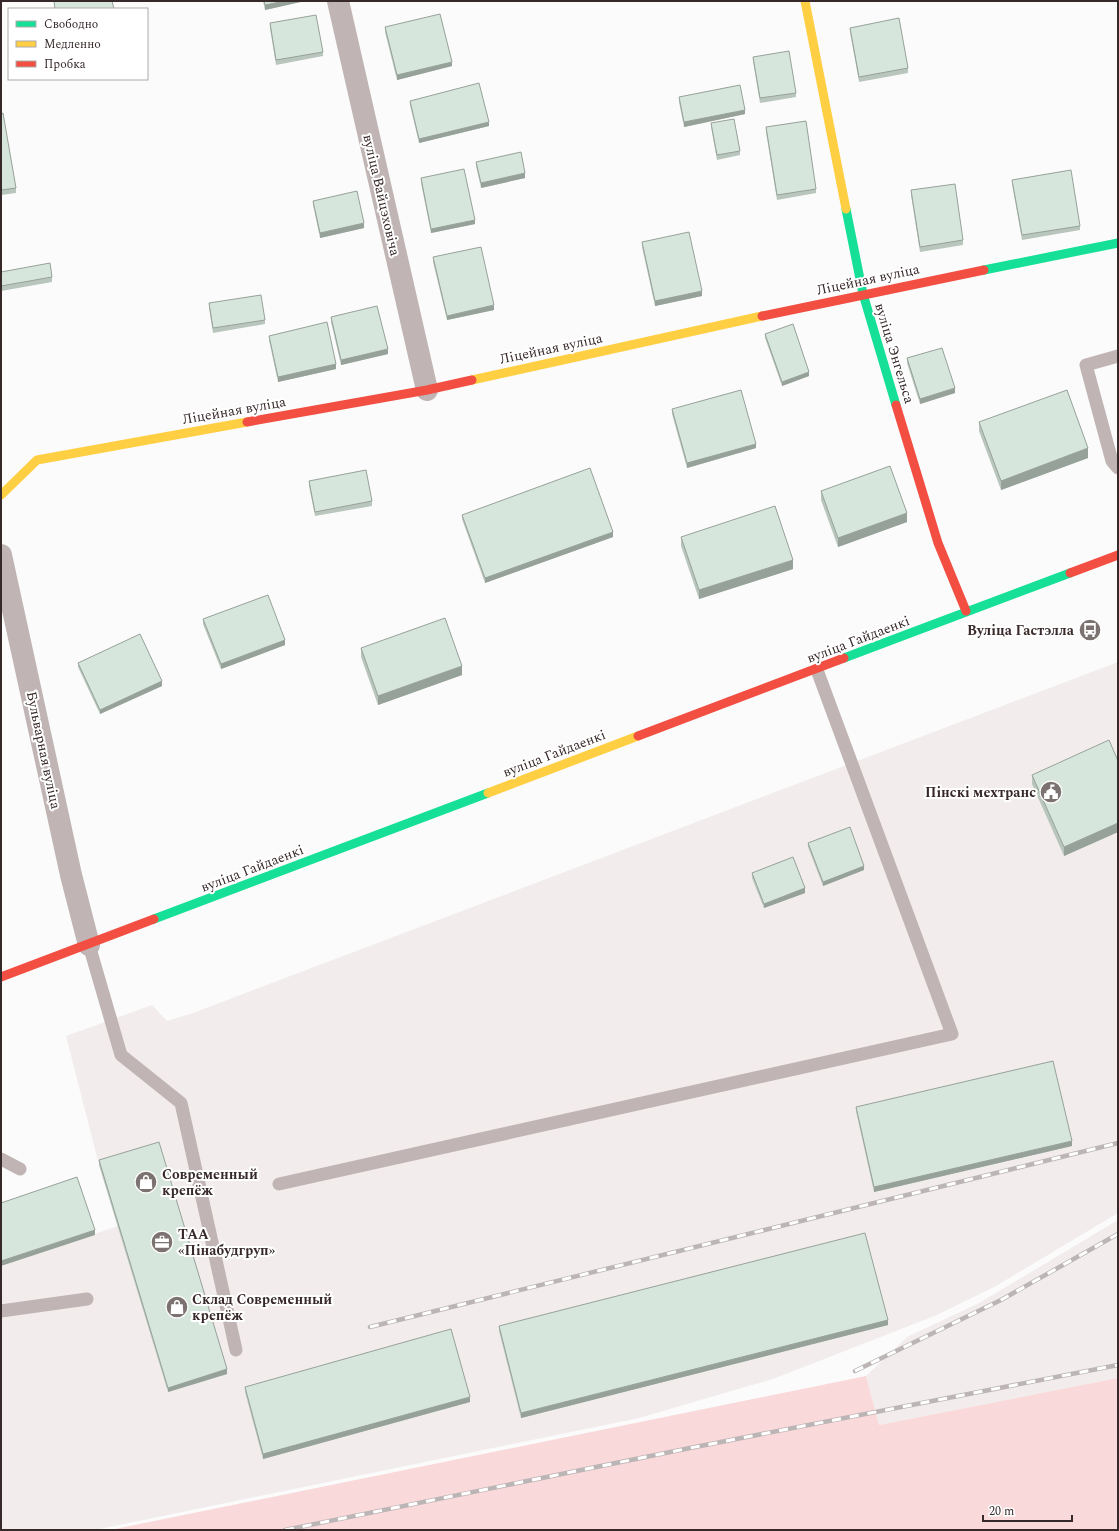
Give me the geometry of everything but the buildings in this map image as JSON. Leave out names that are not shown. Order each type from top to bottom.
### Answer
[{"type":"street","name":"вуліца Вайцэховіча","points":[[338,1],[427,390]]},
{"type":"street","name":"вуліца Энгельса","points":[[805,1],[862,294],[938,543],[966,611]]},
{"type":"street","name":"Ліцейная вуліца","points":[[1,494],[37,460],[427,390],[862,294],[1118,243]]},
{"type":"street","name":"Бульварная вуліца","points":[[1,555],[70,870],[89,945]]},
{"type":"street","name":"вуліца Гайдаенкі","points":[[1,977],[89,945],[684,718],[817,670],[966,611],[1118,555]]},
{"type":"lane","points":[[1118,356],[1086,365],[1112,461],[1118,468]]},
{"type":"lane","points":[[279,1184],[952,1034],[817,670]]},
{"type":"lane","points":[[89,945],[120,1055],[181,1103],[236,1350]]},
{"type":"lane","points":[[1,1159],[20,1169]]},
{"type":"lane","points":[[1,1311],[87,1299]]},
{"type":"shaded area","name":"Пінскі мехтранс","points":[[1118,662],[1118,1213],[996,1286],[937,1315],[773,1379],[639,1418],[95,1530],[1,1530],[1,1266],[118,1226],[99,1165],[66,1036],[152,1005],[167,1021],[193,1013]]},
{"type":"shaded area","points":[[1118,1220],[1118,1378],[879,1425],[866,1376],[907,1337],[979,1303]]},
{"type":"shaded area","points":[[866,1376],[879,1425],[1118,1378],[1118,1530],[110,1530]]},
{"type":"railway","points":[[370,1327],[1118,1143]]},
{"type":"railway","points":[[855,1371],[1001,1300],[1118,1234]]},
{"type":"railway","points":[[285,1530],[690,1448],[1118,1365]]},
{"type":"traffic: fast","points":[[846,209],[863,294],[896,405]]},
{"type":"traffic: fast","points":[[984,270],[1118,243]]},
{"type":"traffic: fast","points":[[844,658],[1070,573]]},
{"type":"traffic: fast","points":[[154,919],[488,793]]},
{"type":"traffic: slow","points":[[805,1],[846,209]]},
{"type":"traffic: slow","points":[[472,380],[762,316]]},
{"type":"traffic: slow","points":[[1,495],[37,460],[247,422]]},
{"type":"traffic: slow","points":[[488,793],[638,736]]},
{"type":"traffic: jam","points":[[762,316],[984,270]]},
{"type":"traffic: jam","points":[[247,422],[427,390],[472,380]]},
{"type":"traffic: jam","points":[[896,405],[938,543],[966,611]]},
{"type":"traffic: jam","points":[[1070,573],[1118,555]]},
{"type":"traffic: jam","points":[[638,736],[844,658]]},
{"type":"traffic: jam","points":[[1,977],[154,919]]},
{"type":"place","name":"Вуліца Гастэлла","points":[[1090,630]]},
{"type":"place","name":"Пінскі мехтранс","points":[[1051,792]]},
{"type":"place","name":"Современный крепёж","points":[[146,1182]]},
{"type":"place","name":"ТАА «Пінабудгруп»","points":[[162,1242]]},
{"type":"place","name":"Склад Современный крепёж","points":[[177,1307]]}]
